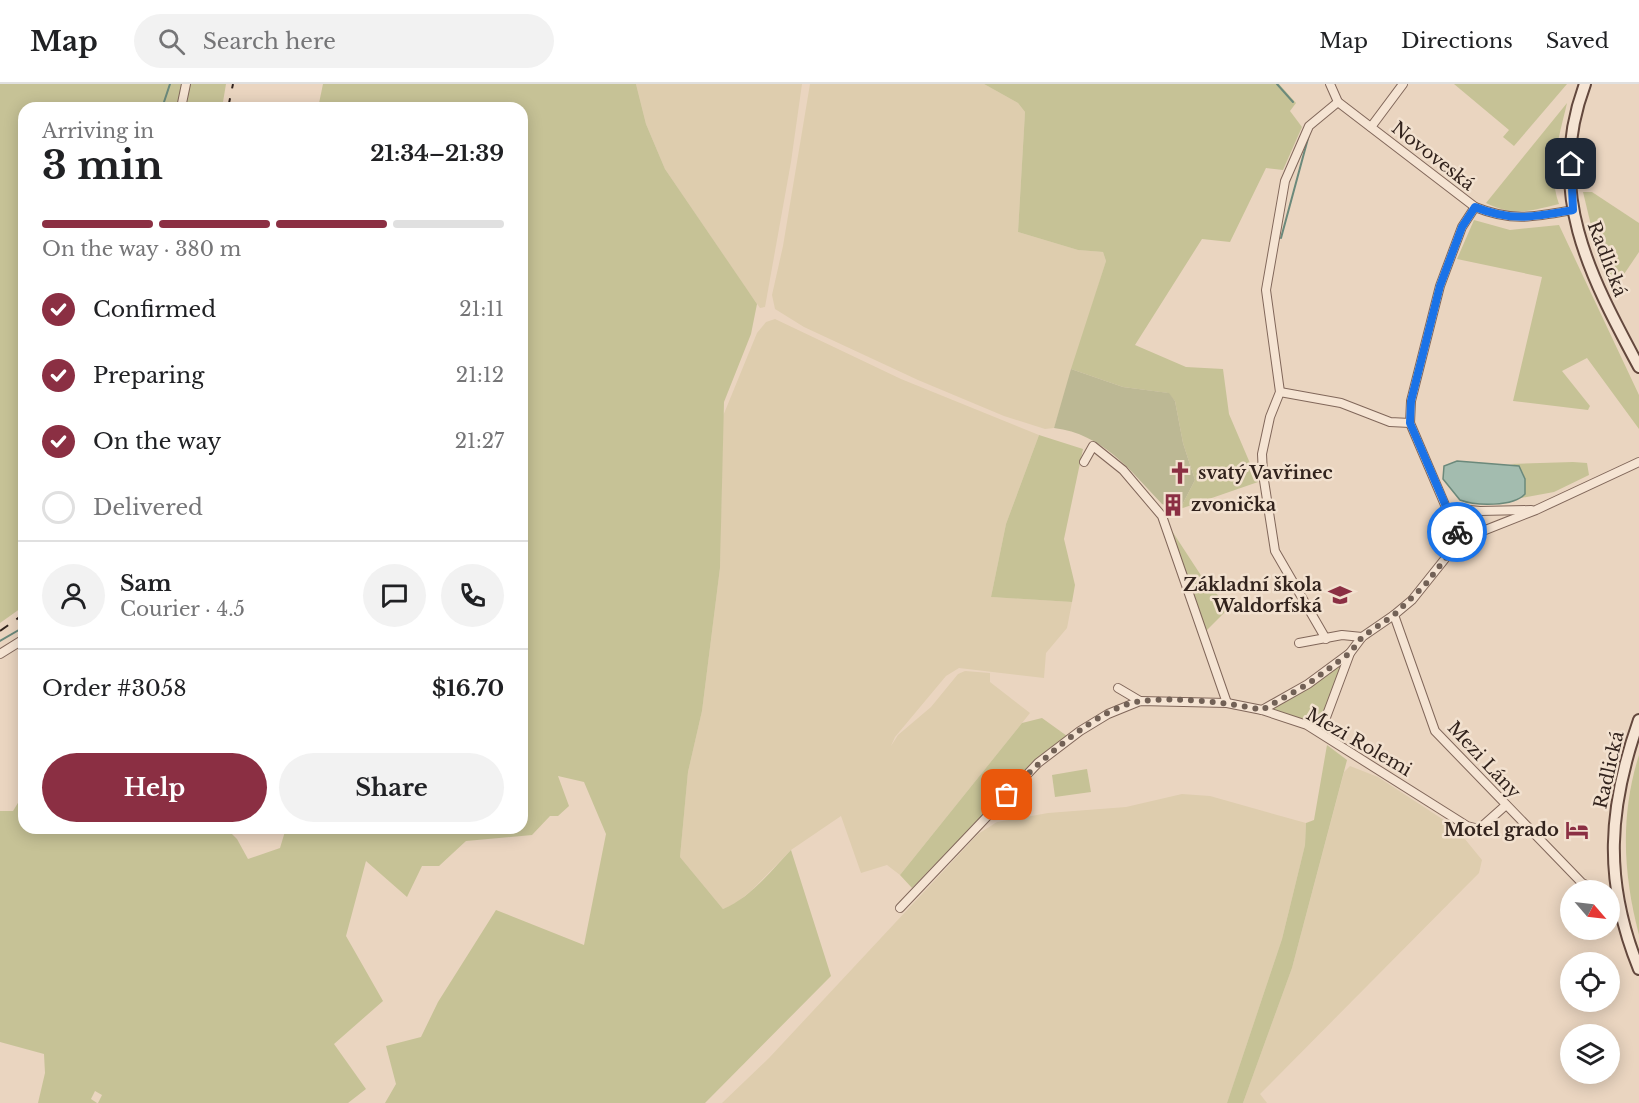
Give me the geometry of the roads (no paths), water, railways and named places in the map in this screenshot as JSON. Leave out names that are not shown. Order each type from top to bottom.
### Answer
[{"type":"main road","name":"Radlická","points":[[1585,84],[1576,111],[1571,146],[1573,210],[1581,245],[1592,277],[1639,367]]},
{"type":"main road","name":"Radlická","points":[[1613,880],[1616,797],[1639,720]]},
{"type":"main road","name":"Radlická","points":[[1620,913],[1639,969]]},
{"type":"street","points":[[182,102],[186,84]]},
{"type":"street","name":"Novoveská","points":[[1330,84],[1338,102],[1475,207],[1498,216],[1525,218],[1573,210]]},
{"type":"street","points":[[1371,127],[1403,84]]},
{"type":"street","points":[[1326,639],[1281,561],[1271,533],[1262,454],[1270,417],[1280,392],[1266,290],[1285,181],[1308,126],[1338,102]]},
{"type":"street","points":[[1460,540],[1449,508],[1410,423],[1411,401],[1440,286],[1462,227],[1475,207]]},
{"type":"street","points":[[1280,392],[1341,403],[1390,422],[1410,423]]},
{"type":"street","points":[[1084,462],[1093,446],[1124,470],[1162,516],[1227,703]]},
{"type":"street","points":[[1307,725],[1320,725],[1325,720],[1350,653],[1362,637],[1394,615],[1425,585],[1460,540],[1536,510],[1639,462]]},
{"type":"street","points":[[1449,508],[1480,511],[1536,510]]},
{"type":"street","name":"Mezi Lány","points":[[1394,615],[1435,731],[1579,880]]},
{"type":"street","points":[[1299,643],[1342,635],[1362,637]]},
{"type":"street","points":[[0,654],[18,643]]},
{"type":"street","points":[[1262,710],[1308,684],[1350,653]]},
{"type":"street","points":[[1118,688],[1140,701]]},
{"type":"street","name":"Mezi Rolemi","points":[[900,908],[1038,763],[1080,731],[1108,714],[1140,701],[1227,703],[1262,710],[1307,725],[1467,826],[1479,829],[1506,805]]},
{"type":"waterway","points":[[164,102],[170,84]]},
{"type":"waterway","points":[[1277,84],[1293,102]]},
{"type":"waterway","points":[[1281,238],[1310,131]]},
{"type":"waterway","points":[[0,641],[18,630]]},
{"type":"railway","points":[[229,102],[233,84]]},
{"type":"railway","points":[[0,631],[18,618]]},
{"type":"place","name":"svatý Vavřinec","points":[[1180,473]]},
{"type":"place","name":"zvonička","points":[[1173,505]]},
{"type":"place","name":"Základní škola Waldorfská","points":[[1340,595]]},
{"type":"place","name":"Motel grado","points":[[1577,830]]}]
